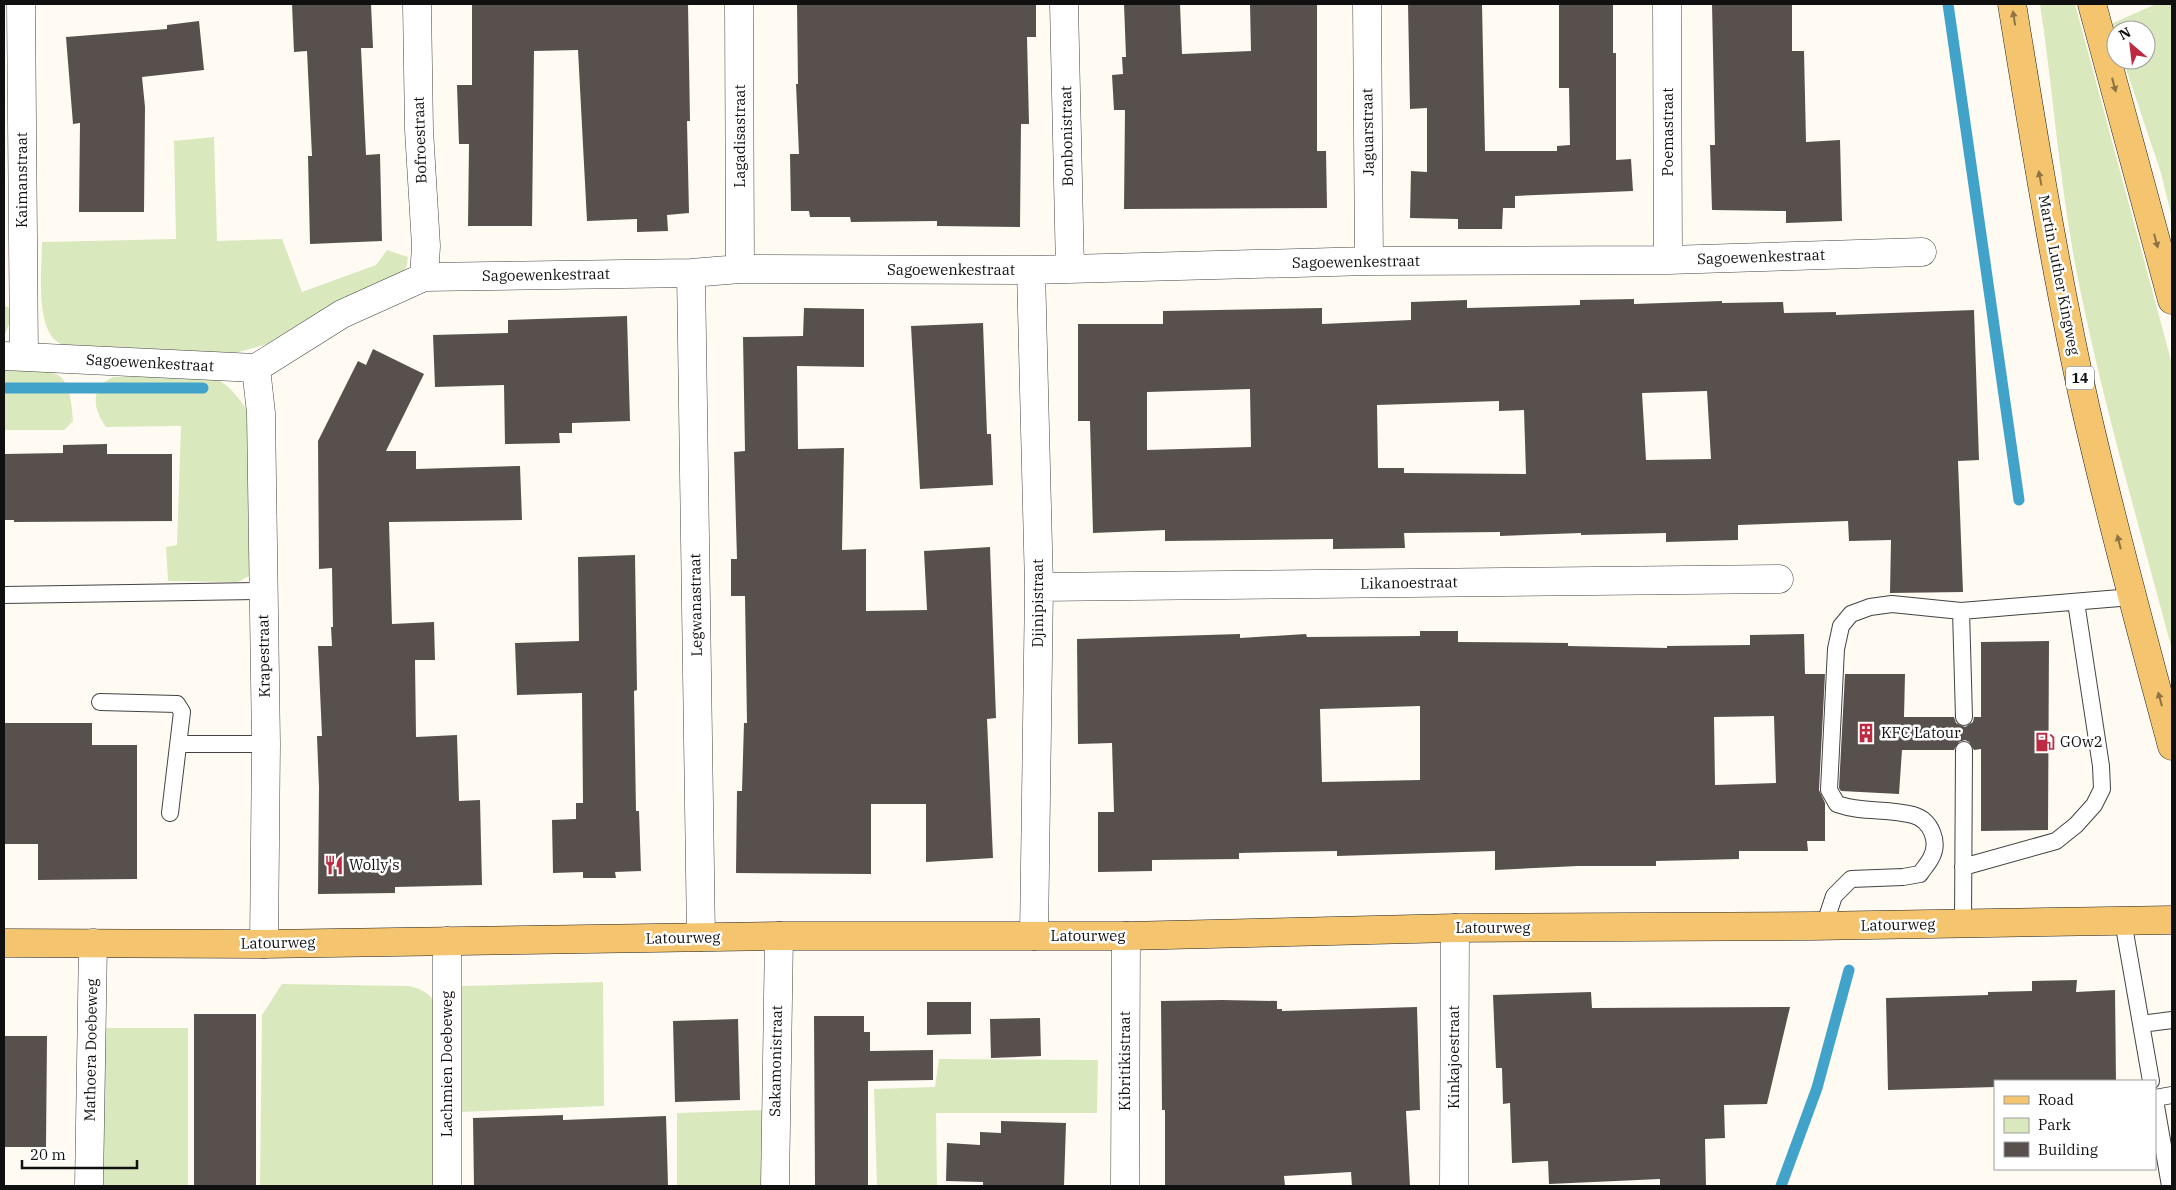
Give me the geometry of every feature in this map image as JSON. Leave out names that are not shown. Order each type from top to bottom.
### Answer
[{"type":"main road","name":"Martin Luther Kingweg","points":[[2012,4],[2040,175],[2086,409],[2132,597],[2172,746]]},
{"type":"main road","points":[[2092,4],[2172,300]]},
{"type":"main road","name":"Latourweg","points":[[4,943],[264,944],[779,936],[1126,936],[1455,928],[1824,926],[2172,920]]},
{"type":"street","name":"Kaimanstraat","points":[[14,357],[21,4]]},
{"type":"street","name":"Bofroestraat","points":[[417,4],[419,130],[426,246],[424,277]]},
{"type":"street","name":"Lagadisastraat","points":[[739,4],[740,269]]},
{"type":"street","name":"Bonbonistraat","points":[[1064,4],[1070,269]]},
{"type":"street","name":"Jaguarstraat","points":[[1367,4],[1369,261]]},
{"type":"street","name":"Poemastraat","points":[[1667,4],[1668,260]]},
{"type":"street","name":"Sagoewenkestraat","points":[[14,357],[256,368],[342,314],[424,277],[691,273],[740,269],[1031,270],[1369,261],[1668,260],[1922,252]]},
{"type":"street","name":"Djinipistraat","points":[[1031,270],[1039,587],[1034,936]]},
{"type":"street","name":"Legwanastraat","points":[[691,273],[701,937]]},
{"type":"street","name":"Krapestraat","points":[[256,368],[261,413],[266,744],[264,944]]},
{"type":"street","name":"Likanoestraat","points":[[1039,587],[1779,579]]},
{"type":"street","name":"Kinkajoestraat","points":[[1454,1186],[1455,928]]},
{"type":"street","name":"Sakamonistraat","points":[[775,1186],[779,936]]},
{"type":"street","name":"Kibritikistraat","points":[[1125,1186],[1126,936]]},
{"type":"street","name":"Lachmien Doebeweg","points":[[447,941],[447,1186]]},
{"type":"street","name":"Mathoera Doebeweg","points":[[89,1186],[93,943]]},
{"type":"lane","points":[[4,595],[263,591]]},
{"type":"lane","points":[[1824,926],[1834,896],[1851,879],[1903,877],[1920,874],[1932,857],[1936,839],[1928,825],[1914,815],[1852,810],[1837,804],[1829,790],[1836,649],[1841,626],[1851,614],[1870,607],[1892,604],[1961,612],[2132,597]]},
{"type":"lane","points":[[1963,867],[2056,841],[2076,825],[2094,805],[2102,789],[2101,766],[2076,602]]},
{"type":"lane","points":[[1961,612],[1964,717]]},
{"type":"lane","points":[[100,702],[177,704],[182,712],[170,812]]},
{"type":"lane","points":[[179,744],[266,744]]},
{"type":"lane","points":[[1963,924],[1964,750]]},
{"type":"lane","points":[[2123,921],[2151,1080]]},
{"type":"lane","points":[[2141,1024],[2172,1020]]},
{"type":"lane","points":[[2156,1099],[2172,1095]]},
{"type":"lane","points":[[2156,1105],[2170,1182]]},
{"type":"green space","points":[[2040,4],[2075,4],[2172,364],[2172,650],[2111,422],[2079,284],[2067,215]]},
{"type":"green space","points":[[2156,4],[2172,4],[2172,218],[2161,173],[2126,70],[2156,70],[2156,20],[2120,20]]},
{"type":"green space","points":[[214,137],[217,241],[282,239],[302,292],[376,265],[387,250],[408,257],[407,265],[401,277],[271,343],[235,353],[76,347],[61,344],[52,337],[43,313],[41,298],[42,242],[176,239],[174,141]]},
{"type":"green space","points":[[4,305],[12,310],[11,319],[4,337]]},
{"type":"green space","points":[[4,369],[47,371],[63,379],[68,389],[73,421],[64,430],[4,430]]},
{"type":"green space","points":[[192,374],[212,377],[226,385],[250,414],[256,564],[249,576],[238,582],[168,581],[166,547],[177,545],[181,426],[106,427],[96,406],[97,393],[100,387],[113,377]]},
{"type":"green space","points":[[603,982],[604,1106],[462,1112],[462,986]]},
{"type":"green space","points":[[282,984],[409,986],[424,991],[435,1002],[439,1186],[260,1186],[262,1015]]},
{"type":"green space","points":[[104,1028],[188,1028],[188,1186],[104,1186]]},
{"type":"green space","points":[[939,1059],[1098,1060],[1097,1113],[936,1113],[937,1186],[877,1186],[874,1089],[935,1087]]},
{"type":"green space","points":[[764,1110],[764,1186],[677,1186],[677,1113]]},
{"type":"building","points":[[292,4],[371,4],[373,48],[361,48],[366,155],[380,154],[382,241],[310,244],[308,156],[312,156],[307,51],[294,52]]},
{"type":"building","points":[[472,4],[688,4],[690,121],[687,121],[689,213],[667,215],[668,231],[637,232],[637,219],[587,221],[578,50],[534,51],[532,226],[468,226],[469,144],[459,144],[457,85],[472,85]]},
{"type":"building","points":[[797,4],[1036,4],[1036,37],[1027,37],[1029,124],[1021,124],[1020,227],[937,226],[937,221],[851,222],[850,217],[810,217],[809,211],[791,211],[790,154],[799,154],[796,84],[798,84]]},
{"type":"building","points":[[1124,4],[1180,4],[1182,54],[1251,51],[1250,4],[1317,4],[1317,151],[1326,151],[1327,208],[1124,209],[1125,110],[1114,110],[1112,75],[1123,74],[1122,57],[1126,57]]},
{"type":"building","points":[[1408,4],[1482,4],[1485,151],[1557,151],[1557,146],[1570,145],[1569,88],[1559,88],[1559,4],[1613,4],[1613,53],[1616,53],[1616,160],[1631,159],[1633,191],[1515,196],[1515,208],[1503,208],[1502,229],[1458,229],[1458,219],[1410,218],[1411,171],[1427,172],[1427,108],[1410,109]]},
{"type":"building","points":[[1712,4],[1792,4],[1792,51],[1804,51],[1806,142],[1840,140],[1842,221],[1786,223],[1786,211],[1712,210],[1710,145],[1715,145]]},
{"type":"building","points":[[199,21],[204,70],[142,77],[145,107],[144,212],[79,212],[80,123],[73,124],[66,37],[167,29],[167,25]]},
{"type":"building","points":[[1634,299],[1634,304],[1722,301],[1722,303],[1783,302],[1784,313],[1836,312],[1836,315],[1974,310],[1979,460],[1958,461],[1963,592],[1890,593],[1891,540],[1849,541],[1848,521],[1738,525],[1738,540],[1666,542],[1666,533],[1581,535],[1581,533],[1500,536],[1500,532],[1404,533],[1405,548],[1333,549],[1333,539],[1165,541],[1165,530],[1093,533],[1090,421],[1078,421],[1078,324],[1163,324],[1163,311],[1322,308],[1322,324],[1411,320],[1411,302],[1467,300],[1467,308],[1580,305],[1580,300]],"holes":[[[1250,389],[1251,447],[1147,450],[1147,392]],[[1707,391],[1711,459],[1646,460],[1642,393]],[[1499,401],[1499,411],[1524,410],[1526,474],[1404,473],[1404,468],[1378,468],[1377,405]]]},
{"type":"building","points":[[804,308],[864,309],[864,367],[797,366],[798,449],[844,448],[842,550],[866,549],[866,611],[927,610],[924,551],[990,547],[996,718],[987,719],[993,858],[926,862],[926,804],[871,804],[871,874],[736,873],[737,791],[742,791],[744,723],[747,723],[745,596],[731,596],[731,559],[737,559],[734,452],[745,451],[743,337],[803,336]]},
{"type":"building","points":[[627,316],[630,421],[572,423],[572,433],[559,433],[560,443],[505,444],[504,385],[435,387],[433,335],[508,333],[508,320]]},
{"type":"building","points":[[983,323],[987,434],[991,434],[993,485],[920,489],[911,326]]},
{"type":"building","points":[[373,349],[424,374],[386,451],[416,451],[416,469],[520,466],[522,520],[389,522],[392,624],[434,622],[435,660],[415,660],[416,737],[457,735],[459,801],[480,800],[482,885],[395,887],[395,893],[318,894],[319,788],[317,736],[322,736],[318,646],[332,646],[331,627],[333,627],[332,568],[319,569],[318,441],[358,361],[366,365]]},
{"type":"building","points":[[107,444],[107,454],[172,454],[172,521],[14,522],[14,520],[4,520],[4,454],[63,453],[63,445]]},
{"type":"building","points":[[635,555],[637,690],[634,691],[636,811],[639,811],[641,871],[615,872],[616,878],[583,878],[583,872],[553,873],[552,820],[576,819],[576,803],[583,803],[582,693],[517,695],[515,643],[579,641],[578,557]]},
{"type":"building","points":[[1420,631],[1458,631],[1458,642],[1568,643],[1568,646],[1667,648],[1667,646],[1750,645],[1750,635],[1804,634],[1805,674],[1825,674],[1819,790],[1825,803],[1825,841],[1807,841],[1808,851],[1739,851],[1739,859],[1656,861],[1656,866],[1578,866],[1495,870],[1495,851],[1337,856],[1337,851],[1239,853],[1239,859],[1152,860],[1152,871],[1098,872],[1098,812],[1114,812],[1112,743],[1078,744],[1077,639],[1240,634],[1240,638],[1306,634],[1307,637],[1420,636]],"holes":[[[1420,706],[1420,780],[1322,782],[1320,709]],[[1774,716],[1776,783],[1715,785],[1714,717]]]},
{"type":"building","points":[[2049,641],[2048,830],[1981,831],[1981,749],[1974,750],[1969,742],[1965,740],[1959,742],[1954,750],[1902,750],[1899,794],[1841,791],[1839,788],[1845,674],[1905,674],[1904,717],[1954,717],[1956,723],[1965,727],[1973,722],[1974,717],[1981,717],[1981,642]]},
{"type":"building","points":[[4,723],[92,723],[92,745],[137,745],[137,879],[38,880],[38,844],[4,844]]},
{"type":"building","points":[[2077,980],[2076,992],[2115,990],[2116,1080],[1994,1080],[1994,1087],[1888,1090],[1886,998],[1988,995],[1988,992],[2032,991],[2032,981]]},
{"type":"building","points":[[1591,992],[1592,1008],[1790,1007],[1767,1104],[1724,1105],[1725,1138],[1705,1139],[1706,1186],[1660,1186],[1660,1179],[1549,1184],[1548,1161],[1512,1163],[1510,1103],[1503,1104],[1502,1068],[1496,1068],[1493,995]]},
{"type":"building","points":[[1161,1001],[1277,1001],[1277,1009],[1282,1009],[1282,1011],[1417,1007],[1420,1110],[1406,1111],[1410,1186],[1352,1186],[1351,1172],[1284,1176],[1285,1186],[1165,1186],[1165,1110],[1162,1110]]},
{"type":"building","points":[[927,1002],[971,1002],[971,1034],[927,1035]]},
{"type":"building","points":[[194,1014],[256,1014],[256,1186],[194,1186]]},
{"type":"building","points":[[814,1016],[864,1016],[864,1032],[870,1032],[870,1051],[933,1050],[933,1080],[868,1081],[868,1186],[815,1186]]},
{"type":"building","points":[[1040,1018],[1041,1056],[991,1058],[990,1019]]},
{"type":"building","points":[[738,1019],[740,1100],[675,1102],[673,1021]]},
{"type":"building","points":[[4,1036],[47,1036],[46,1147],[4,1147]]},
{"type":"building","points":[[563,1115],[563,1120],[666,1116],[668,1185],[474,1186],[473,1118]]},
{"type":"building","points":[[1001,1121],[1066,1123],[1064,1186],[983,1186],[983,1182],[946,1181],[947,1143],[980,1145],[980,1132],[1001,1133]]},
{"type":"waterway","points":[[1948,4],[2019,500]]},
{"type":"waterway","points":[[4,388],[203,388]]},
{"type":"waterway","points":[[1781,1186],[1817,1088],[1849,970]]},
{"type":"place","name":"KFC Latour","points":[[1866,733]]},
{"type":"place","name":"GOw2","points":[[2045,742]]},
{"type":"place","name":"Wolly's","points":[[334,865]]}]
